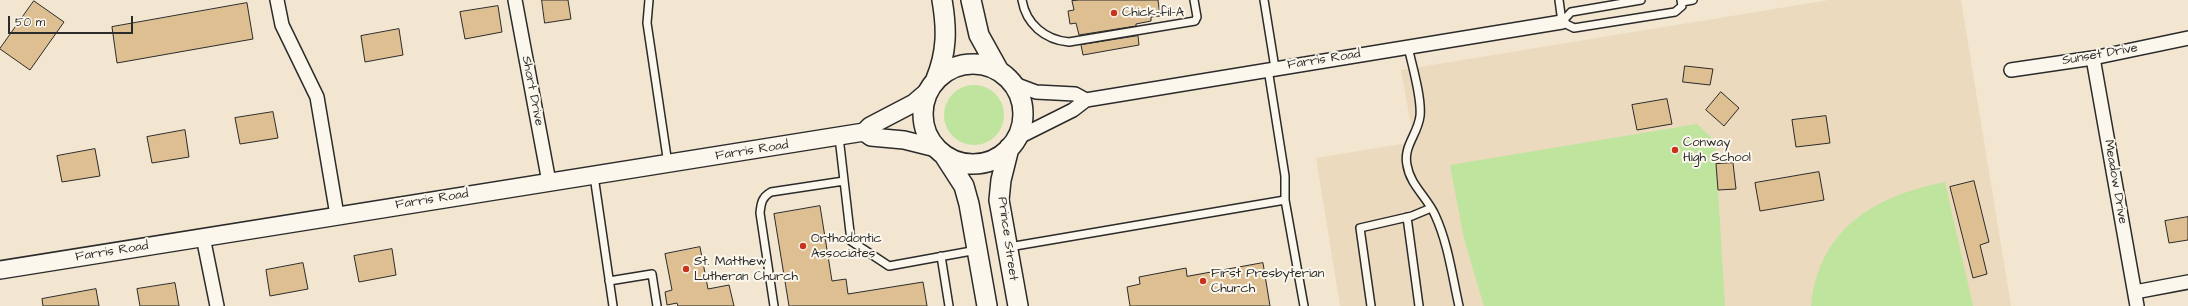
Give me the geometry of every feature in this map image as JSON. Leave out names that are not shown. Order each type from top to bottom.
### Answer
[{"type":"main road","points":[[942,0],[945,16],[946,43],[944,57],[924,100],[922,118],[927,136],[964,186],[978,250],[987,306]]},
{"type":"main road","points":[[940,152],[961,163],[981,164],[1000,156],[1013,143],[1021,130],[1023,113],[1020,96],[1005,77],[979,35],[971,0]]},
{"type":"main road","points":[[932,85],[946,70],[965,64],[984,64],[1005,77]]},
{"type":"main road","name":"Prince Street","points":[[1013,143],[1001,180],[999,200],[1006,248],[1018,306]]},
{"type":"street","points":[[277,0],[282,25],[317,97],[337,215]]},
{"type":"street","name":"Short Drive","points":[[515,0],[549,182]]},
{"type":"street","name":"Farris Road","points":[[1013,143],[1073,110],[1086,100],[1272,68],[1562,22]]},
{"type":"street","name":"Sunset Drive","points":[[2011,70],[2093,58],[2188,38]]},
{"type":"street","name":"Meadow Drive","points":[[2093,58],[2137,306]]},
{"type":"street","name":"Farris Road","points":[[1005,77],[1036,92],[1075,94],[1086,100]]},
{"type":"street","name":"Farris Road","points":[[0,270],[337,215],[839,137],[864,132],[870,126],[914,103],[932,85]]},
{"type":"street","name":"Farris Road","points":[[864,132],[871,137],[904,140],[940,152]]},
{"type":"street","points":[[203,237],[217,306]]},
{"type":"street","points":[[2135,292],[2188,282]]},
{"type":"lane","points":[[649,0],[647,23],[668,164]]},
{"type":"lane","points":[[1022,0],[1025,14],[1037,29],[1051,38],[1069,42],[1195,21],[1194,0]]},
{"type":"lane","points":[[1264,0],[1285,176],[1285,200],[1304,306]]},
{"type":"lane","points":[[1559,0],[1562,22]]},
{"type":"lane","points":[[1562,22],[1571,12],[1641,0]]},
{"type":"lane","points":[[1562,22],[1574,28],[1675,12],[1682,6],[1681,1],[1693,0]]},
{"type":"lane","points":[[1408,47],[1421,114],[1418,127],[1407,149],[1407,165],[1416,188],[1431,208],[1446,244],[1459,306]]},
{"type":"lane","points":[[839,137],[851,242],[889,266],[978,250]]},
{"type":"lane","points":[[594,176],[613,306]]},
{"type":"lane","points":[[774,306],[760,213],[762,200],[771,192],[844,181]]},
{"type":"lane","points":[[1006,248],[1285,200]]},
{"type":"lane","points":[[1372,306],[1360,228],[1407,217],[1431,208]]},
{"type":"lane","points":[[1407,217],[1419,306]]},
{"type":"lane","points":[[941,256],[949,306]]},
{"type":"lane","points":[[609,281],[652,274],[657,306]]},
{"type":"shaded area","name":"Conway High School","points":[[1829,0],[1961,0],[2011,306],[1340,306],[1316,158],[1414,142],[1401,70]]},
{"type":"green space","points":[[968,85],[980,85],[991,90],[999,98],[1004,109],[1002,127],[991,140],[980,145],[968,145],[957,140],[949,132],[944,121],[944,109],[949,98],[957,90]]},
{"type":"green space","points":[[1697,124],[1715,141],[1725,306],[1484,306],[1464,239],[1450,165]]},
{"type":"green space","points":[[1945,182],[1973,306],[1811,306],[1816,279],[1825,256],[1838,236],[1855,220],[1874,207],[1896,196],[1919,188]]},
{"type":"building","points":[[542,0],[568,0],[571,19],[545,23]]},
{"type":"building","name":"Chick-fil-A","points":[[1158,0],[1160,16],[1151,17],[1151,21],[1136,24],[1136,26],[1079,35],[1076,23],[1070,24],[1068,11],[1074,10],[1072,1]]},
{"type":"building","points":[[34,1],[64,22],[30,70],[0,49]]},
{"type":"building","points":[[247,3],[253,39],[117,63],[112,27]]},
{"type":"building","points":[[498,6],[502,32],[465,39],[460,12]]},
{"type":"building","points":[[399,29],[403,55],[365,62],[361,36]]},
{"type":"building","points":[[1138,36],[1139,45],[1083,55],[1081,45]]},
{"type":"building","points":[[1685,66],[1713,69],[1710,85],[1683,82]]},
{"type":"building","points":[[1721,92],[1739,108],[1724,126],[1706,110]]},
{"type":"building","points":[[1667,99],[1672,124],[1637,130],[1632,105]]},
{"type":"building","points":[[273,112],[278,138],[240,144],[235,118]]},
{"type":"building","points":[[1826,116],[1830,143],[1796,147],[1792,120]]},
{"type":"building","points":[[185,130],[189,157],[152,163],[147,137]]},
{"type":"building","points":[[95,149],[100,176],[62,182],[57,156]]},
{"type":"building","points":[[1733,163],[1736,189],[1718,190],[1716,164]]},
{"type":"building","points":[[1819,172],[1824,200],[1760,211],[1755,183]]},
{"type":"building","points":[[1974,181],[1989,242],[1980,245],[1987,274],[1973,278],[1950,187]]},
{"type":"building","name":"Orthodontic Associates","points":[[820,206],[832,281],[846,279],[848,294],[923,282],[927,306],[789,306],[774,214]]},
{"type":"building","points":[[2188,217],[2188,240],[2169,243],[2165,221]]},
{"type":"building","name":"St. Matthew Lutheran Church","points":[[700,247],[708,289],[729,285],[734,306],[678,306],[677,303],[667,305],[665,292],[672,290],[665,254]]},
{"type":"building","points":[[392,249],[396,275],[359,282],[354,256]]},
{"type":"building","points":[[303,263],[308,289],[270,296],[266,270]]},
{"type":"building","name":"First Presbyterian Church","points":[[1263,263],[1270,306],[1130,306],[1127,287],[1140,284],[1139,277],[1186,268],[1187,276]]},
{"type":"building","points":[[175,283],[179,306],[140,306],[137,289]]},
{"type":"building","points":[[96,289],[99,306],[43,306],[42,299]]},
{"type":"place","name":"Chick-fil-A","points":[[1114,13]]},
{"type":"place","name":"Conway High School","points":[[1675,150]]},
{"type":"place","name":"Orthodontic Associates","points":[[803,246]]},
{"type":"place","name":"St. Matthew Lutheran Church","points":[[686,269]]},
{"type":"place","name":"First Presbyterian Church","points":[[1203,281]]}]
